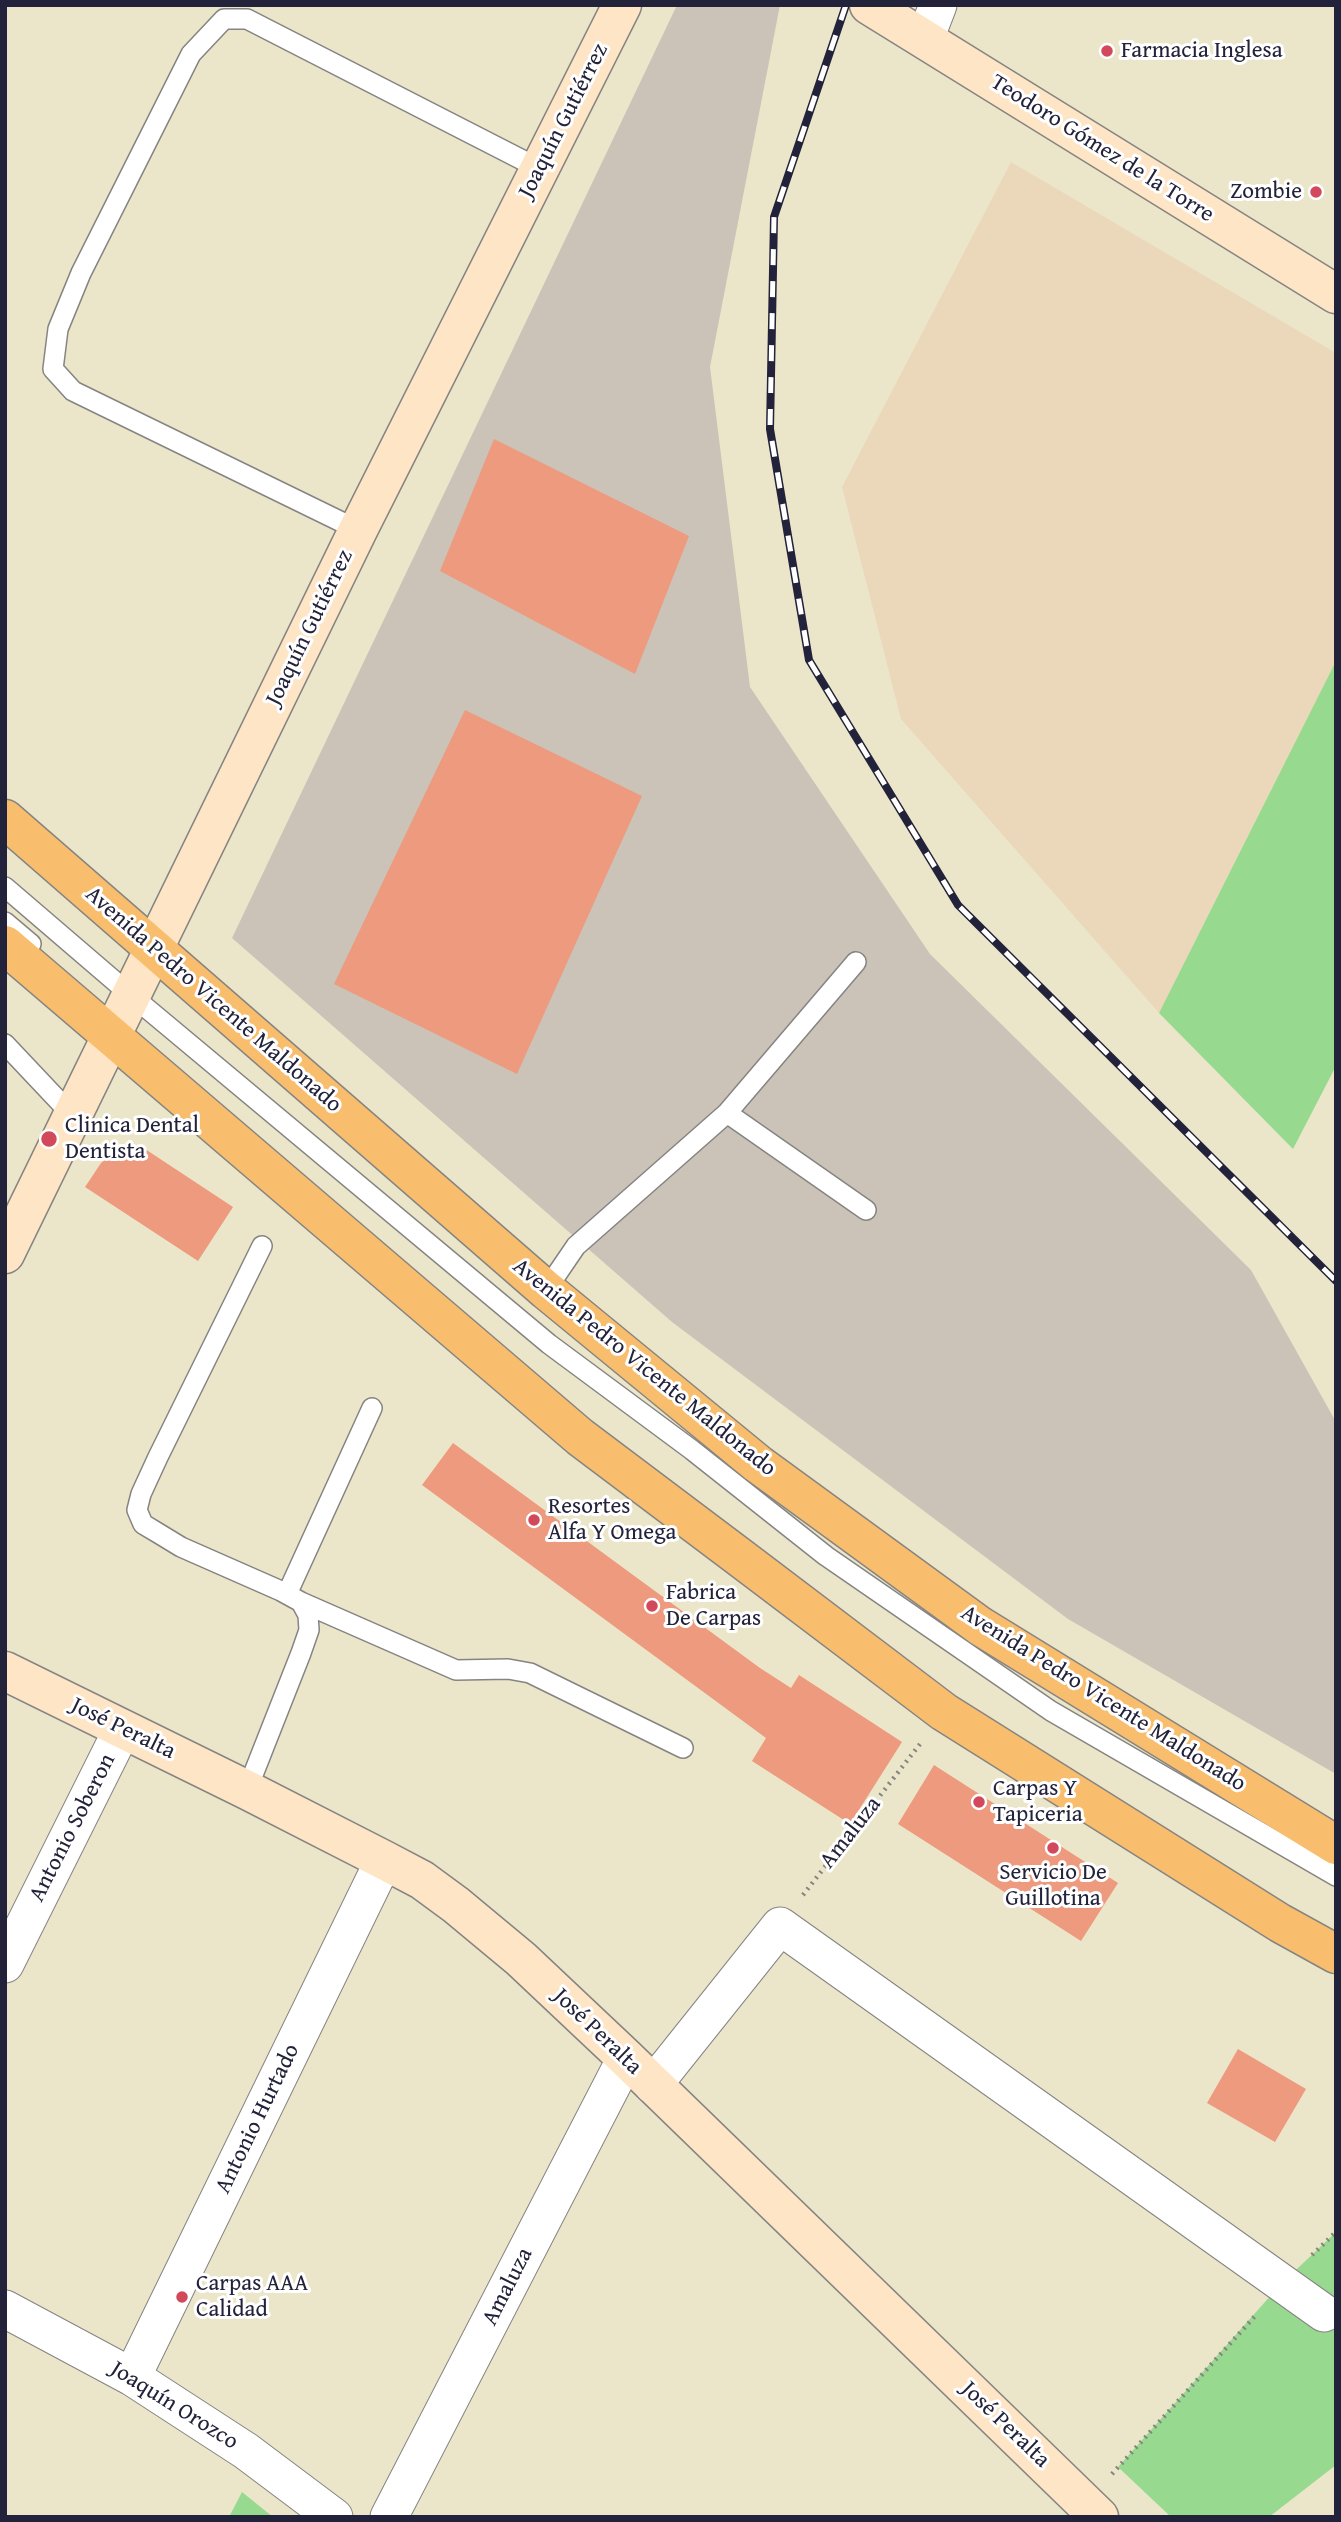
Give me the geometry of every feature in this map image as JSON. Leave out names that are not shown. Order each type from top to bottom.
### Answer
[{"type":"main road","name":"Avenida Pedro Vicente Maldonado","points":[[5,819],[546,1290],[758,1464],[980,1626],[1336,1845]]},
{"type":"main road","points":[[5,946],[120,1017],[580,1437],[944,1713],[1280,1923],[1336,1954]]},
{"type":"street","name":"Joaquín Gutiérrez","points":[[5,1254],[358,530],[622,5]]},
{"type":"street","name":"Teodoro Gómez de la Torre","points":[[869,5],[931,22],[1336,294]]},
{"type":"street","name":"José Peralta","points":[[5,1671],[422,1880],[481,1925],[626,2058],[1099,2517]]},
{"type":"street","name":"Antonio Soberon","points":[[5,1964],[122,1730]]},
{"type":"street","name":"Antonio Hurtado","points":[[132,2377],[384,1860]]},
{"type":"street","points":[[653,2085],[780,1926],[1325,2313]]},
{"type":"street","name":"Amaluza","points":[[389,2517],[626,2058]]},
{"type":"street","name":"Joaquín Orozco","points":[[5,2309],[132,2377],[246,2451],[334,2517]]},
{"type":"lane","points":[[358,530],[73,391],[53,369],[58,329],[81,273],[191,54],[224,19],[247,19],[540,169]]},
{"type":"lane","points":[[5,887],[120,1017],[444,1316],[715,1530],[921,1677],[1113,1803],[1336,1941]]},
{"type":"lane","points":[[5,922],[120,1017],[692,1450],[826,1556],[1051,1711],[1336,1876]]},
{"type":"lane","points":[[546,1290],[576,1246],[727,1113],[856,962]]},
{"type":"lane","points":[[5,1044],[72,1115]]},
{"type":"lane","points":[[727,1113],[866,1210]]},
{"type":"lane","points":[[262,1246],[141,1494],[137,1510],[143,1524],[181,1547],[456,1671],[508,1669],[530,1673],[683,1748]]},
{"type":"lane","points":[[294,1598],[372,1408]]},
{"type":"lane","points":[[247,1790],[309,1630],[308,1615],[294,1598]]},
{"type":"path","name":"Amaluza","points":[[780,1926],[944,1713]]},
{"type":"path","points":[[1134,2449],[1253,2318]]},
{"type":"shaded area","points":[[677,5],[780,5],[710,367],[750,687],[930,954],[1251,1270],[1336,1422],[1336,1774],[1068,1619],[672,1322],[232,938]]},
{"type":"shaded area","points":[[1011,162],[1336,353],[1336,661],[1159,1013],[901,719],[842,487]]},
{"type":"green space","points":[[1336,661],[1336,1066],[1293,1149],[1159,1013]]},
{"type":"green space","points":[[1336,2232],[1336,2465],[1269,2517],[1171,2517],[1118,2467],[1281,2284]]},
{"type":"green space","points":[[242,2492],[273,2517],[229,2517]]},
{"type":"building","points":[[494,439],[689,536],[635,674],[440,571]]},
{"type":"building","points":[[465,710],[642,796],[517,1074],[334,984]]},
{"type":"building","points":[[139,1145],[233,1207],[198,1261],[85,1187],[101,1163],[118,1149]]},
{"type":"building","points":[[453,1443],[760,1668],[791,1688],[799,1675],[902,1742],[850,1824],[752,1761],[766,1738],[422,1485]]},
{"type":"building","points":[[934,1765],[1118,1883],[1081,1941],[898,1824]]},
{"type":"building","points":[[1238,2049],[1306,2089],[1275,2142],[1207,2103]]},
{"type":"railway","points":[[846,5],[774,217],[770,429],[809,660],[958,905],[1336,1281]]},
{"type":"place","name":"Farmacia Inglesa","points":[[1107,51]]},
{"type":"place","name":"Zombie","points":[[1316,192]]},
{"type":"place","name":"Clinica Dental Dentista","points":[[49,1139]]},
{"type":"place","name":"Resortes Alfa Y Omega","points":[[534,1520]]},
{"type":"place","name":"Fabrica De Carpas","points":[[652,1606]]},
{"type":"place","name":"Carpas Y Tapiceria","points":[[979,1802]]},
{"type":"place","name":"Servicio De Guillotina","points":[[1053,1848]]},
{"type":"place","name":"Carpas AAA Calidad","points":[[182,2297]]}]
